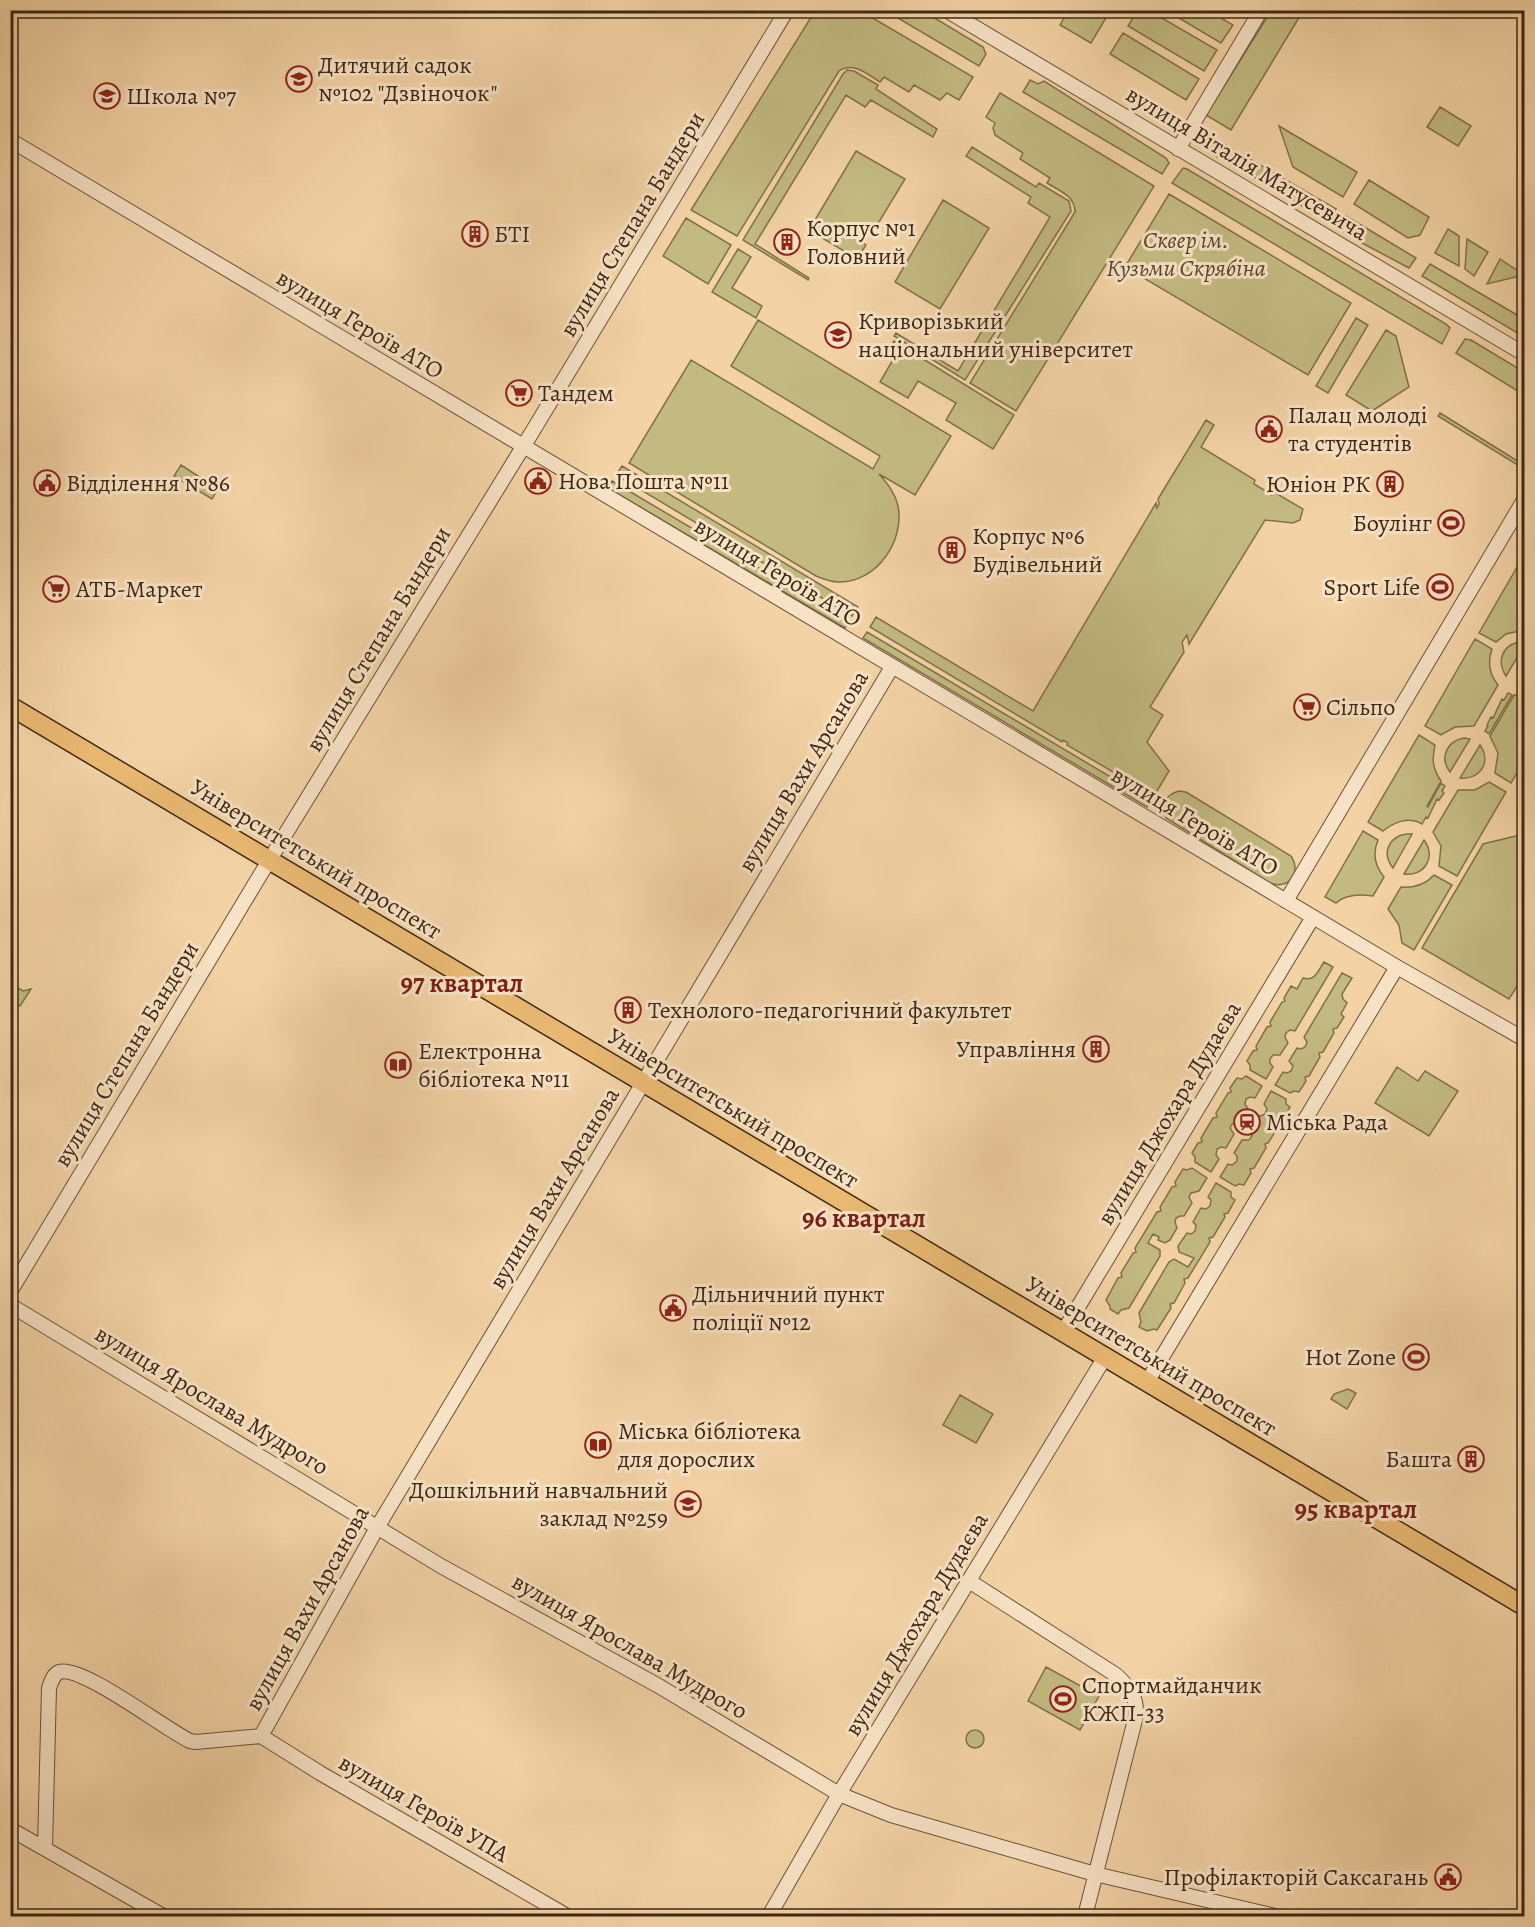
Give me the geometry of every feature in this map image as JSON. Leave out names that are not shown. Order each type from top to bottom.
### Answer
[{"type":"main road","name":"Університетський проспект","points":[[10,706],[1524,1606]]},
{"type":"street","name":"вулиця Степана Бандери","points":[[10,1292],[787,10]]},
{"type":"street","name":"вулиця Віталія Матусевича","points":[[946,10],[1524,354]]},
{"type":"street","points":[[1178,148],[1261,10]]},
{"type":"street","name":"вулиця Героїв АТО","points":[[10,140],[892,667],[1524,1040]]},
{"type":"street","points":[[1286,901],[1524,500]]},
{"type":"street","name":"вулиця Вахи Арсанова","points":[[261,1736],[378,1526],[892,667]]},
{"type":"street","name":"вулиця Джохара Дудаєва","points":[[1063,1332],[1313,917]]},
{"type":"street","points":[[1147,1382],[1397,967]]},
{"type":"street","name":"вулиця Ярослава Мудрого","points":[[10,1305],[441,1566],[657,1685],[839,1794],[891,1815],[1095,1874],[1275,1917]]},
{"type":"street","name":"вулиця Джохара Дудаєва","points":[[769,1917],[839,1794],[1105,1357]]},
{"type":"street","points":[[969,1581],[1116,1675],[1127,1686],[1137,1702],[1136,1716],[1085,1917]]},
{"type":"street","points":[[45,1848],[49,1688],[58,1673],[69,1673],[92,1681],[190,1741],[261,1736]]},
{"type":"street","name":"вулиця Героїв УПА","points":[[261,1736],[320,1773],[567,1917]]},
{"type":"street","points":[[10,1828],[163,1917]]},
{"type":"green space","points":[[1069,10],[1110,11],[1091,43],[1060,25]]},
{"type":"green space","points":[[815,11],[861,11],[973,77],[959,100],[947,93],[940,100],[914,85],[909,92],[884,77],[880,82],[855,68],[849,67],[839,71],[737,236],[691,210]]},
{"type":"green space","points":[[886,11],[923,11],[983,47],[986,54],[979,66]]},
{"type":"green space","points":[[1137,11],[1150,11],[1217,50],[1204,71],[1128,26]]},
{"type":"green space","points":[[1167,11],[1209,11],[1233,25],[1221,43]]},
{"type":"green space","points":[[1271,11],[1303,11],[1231,130],[1206,115]]},
{"type":"green space","points":[[1123,33],[1199,79],[1186,100],[1110,54]]},
{"type":"green space","points":[[847,70],[854,71],[878,85],[876,89],[937,129],[933,137],[871,100],[865,107],[846,95],[755,244],[809,278],[808,280],[743,240]]},
{"type":"green space","points":[[1030,80],[1038,84],[1044,81],[1166,158],[1169,163],[1162,174],[1023,92]]},
{"type":"green space","points":[[1000,93],[1154,186],[1016,411],[970,383],[1075,212],[1070,198],[1047,183],[1050,178],[1020,159],[1023,153],[995,135],[993,128],[995,123],[986,117]]},
{"type":"green space","points":[[1440,107],[1471,126],[1458,146],[1427,127]]},
{"type":"green space","points":[[1279,126],[1357,172],[1343,197],[1293,167]]},
{"type":"green space","points":[[1198,128],[1226,145],[1219,158],[1200,142]]},
{"type":"green space","points":[[972,147],[1036,187],[1039,183],[1069,201],[1071,211],[965,380],[894,336],[896,333],[958,371],[1050,217],[1028,203],[1031,197],[966,156]]},
{"type":"green space","points":[[1234,150],[1336,209],[1332,214],[1319,206],[1307,209],[1227,161]]},
{"type":"green space","points":[[856,151],[905,179],[876,227],[870,224],[860,241],[866,245],[857,259],[809,230]]},
{"type":"green space","points":[[1183,168],[1446,324],[1450,328],[1442,344],[1172,183]]},
{"type":"green space","points":[[1369,180],[1429,217],[1420,235],[1408,238],[1354,204]]},
{"type":"green space","name":"Сквер ім. Кузьми Скрябіна","points":[[1169,194],[1351,303],[1308,375],[1125,267]]},
{"type":"green space","points":[[943,200],[989,228],[940,309],[895,282]]},
{"type":"green space","points":[[1346,216],[1416,258],[1409,268],[1362,243],[1359,230],[1343,221]]},
{"type":"green space","points":[[686,218],[731,245],[708,284],[663,256]]},
{"type":"green space","points":[[1448,229],[1459,236],[1459,266],[1435,253]]},
{"type":"green space","points":[[1467,239],[1488,252],[1474,276],[1465,269]]},
{"type":"green space","points":[[738,249],[751,257],[732,288],[762,306],[756,318],[712,292]]},
{"type":"green space","points":[[1500,259],[1524,275],[1487,284]]},
{"type":"green space","points":[[1430,264],[1524,319],[1524,337],[1422,276]]},
{"type":"green space","points":[[1356,318],[1368,325],[1328,393],[1316,386]]},
{"type":"green space","points":[[758,320],[951,436],[915,495],[879,474],[897,501],[899,519],[897,533],[885,558],[865,575],[852,580],[836,582],[816,576],[629,463],[691,360],[873,469],[880,456],[731,366]]},
{"type":"green space","points":[[1386,330],[1396,336],[1409,387],[1372,411],[1346,395]]},
{"type":"green space","points":[[1465,339],[1471,340],[1524,372],[1524,395],[1456,353]]},
{"type":"green space","points":[[894,341],[1014,415],[993,449],[946,420],[956,403],[918,381],[908,398],[880,382],[894,358],[886,353]]},
{"type":"green space","points":[[1440,413],[1524,465],[1524,469],[1438,416]]},
{"type":"green space","points":[[1206,420],[1214,425],[1201,447],[1255,480],[1254,484],[1272,495],[1274,492],[1303,509],[1300,520],[1293,523],[1265,520],[1189,644],[1187,635],[1182,642],[1184,652],[1150,707],[1163,715],[1147,742],[1169,771],[1154,796],[870,627],[876,617],[1033,711],[1156,503],[1157,508],[1158,499]]},
{"type":"green space","points":[[181,465],[218,489],[212,499],[174,476]]},
{"type":"green space","points":[[622,466],[858,607],[852,616],[616,475]]},
{"type":"green space","points":[[612,481],[849,621],[845,628],[608,488]]},
{"type":"green space","points":[[1524,555],[1524,630],[1506,634],[1496,642],[1479,633]]},
{"type":"green space","points":[[867,632],[1151,801],[1147,807],[863,638]]},
{"type":"green space","points":[[1475,639],[1492,649],[1490,668],[1498,685],[1474,726],[1455,727],[1441,735],[1425,726]]},
{"type":"green space","points":[[1524,642],[1524,646],[1506,676],[1503,671],[1502,656],[1508,647]]},
{"type":"green space","points":[[1508,693],[1512,695],[1489,734],[1485,731],[1487,725]]},
{"type":"green space","points":[[1514,695],[1524,696],[1524,761],[1511,783],[1495,773],[1498,753],[1490,736]]},
{"type":"green space","points":[[1419,735],[1435,745],[1434,763],[1441,781],[1427,806],[1441,783],[1445,786],[1442,791],[1444,793],[1439,800],[1437,799],[1428,818],[1426,817],[1422,824],[1407,820],[1383,831],[1368,822]]},
{"type":"green space","points":[[1464,738],[1470,739],[1450,772],[1445,761],[1446,751],[1453,743]]},
{"type":"green space","points":[[1480,745],[1485,758],[1482,769],[1473,776],[1460,778]]},
{"type":"green space","points":[[1489,782],[1506,792],[1457,876],[1439,866],[1441,846],[1433,832],[1458,790],[1475,790]]},
{"type":"green space","points":[[1179,791],[1186,792],[1291,856],[1295,868],[1292,878],[1283,884],[1270,883],[1166,818],[1165,801],[1170,795]]},
{"type":"green space","points":[[1363,831],[1378,840],[1375,860],[1384,877],[1373,896],[1353,895],[1336,903],[1325,897]]},
{"type":"green space","points":[[1412,834],[1393,868],[1388,857],[1389,846],[1396,838]]},
{"type":"green space","points":[[1524,834],[1524,975],[1509,999],[1422,948],[1483,844]]},
{"type":"green space","points":[[1424,840],[1428,846],[1429,859],[1423,869],[1404,874]]},
{"type":"green space","points":[[1434,875],[1452,885],[1414,950],[1402,943],[1399,925],[1388,909],[1401,887],[1419,885]]},
{"type":"green space","points":[[1324,962],[1333,967],[1295,1031],[1290,1030],[1286,1033],[1288,1043],[1280,1055],[1273,1055],[1270,1059],[1273,1067],[1266,1079],[1250,1070],[1247,1061],[1253,1051],[1257,1050],[1256,1046],[1267,1027],[1271,1026],[1270,1022],[1282,1002],[1285,1001],[1284,998],[1291,986],[1297,989],[1303,978],[1313,977]]},
{"type":"green space","points":[[1342,973],[1352,978],[1342,994],[1347,1003],[1341,1014],[1344,1017],[1337,1028],[1333,1029],[1334,1033],[1323,1052],[1319,1053],[1320,1057],[1309,1076],[1305,1077],[1306,1081],[1299,1092],[1290,1093],[1275,1085],[1283,1072],[1291,1071],[1293,1066],[1289,1061],[1297,1048],[1305,1047],[1307,1042],[1304,1037]]},
{"type":"green space","points":[[11,984],[23,991],[31,989],[20,1006],[17,1004],[15,1007],[11,1004]]},
{"type":"green space","points":[[1397,1067],[1418,1081],[1425,1071],[1458,1091],[1429,1136],[1375,1103]]},
{"type":"green space","points":[[1246,1076],[1262,1086],[1255,1098],[1246,1099],[1245,1104],[1248,1109],[1240,1123],[1232,1124],[1230,1128],[1234,1134],[1226,1148],[1217,1149],[1216,1155],[1219,1159],[1211,1172],[1195,1162],[1192,1153],[1198,1143],[1202,1142],[1201,1138],[1213,1118],[1217,1117],[1216,1113],[1228,1093],[1231,1092],[1230,1088],[1237,1078],[1242,1079]]},
{"type":"green space","points":[[1271,1091],[1286,1099],[1286,1104],[1290,1107],[1283,1119],[1279,1120],[1280,1124],[1265,1144],[1266,1148],[1254,1168],[1250,1169],[1251,1173],[1244,1185],[1235,1186],[1220,1177],[1228,1164],[1232,1165],[1237,1161],[1234,1153],[1242,1140],[1249,1140],[1252,1136],[1249,1128],[1257,1115],[1265,1114],[1267,1109],[1264,1104]]},
{"type":"green space","points":[[1192,1168],[1207,1178],[1199,1191],[1191,1193],[1189,1197],[1192,1203],[1184,1216],[1176,1218],[1177,1228],[1170,1240],[1165,1243],[1153,1234],[1148,1243],[1160,1250],[1160,1256],[1129,1308],[1121,1310],[1118,1314],[1110,1309],[1106,1300],[1118,1278],[1122,1277],[1121,1273],[1133,1253],[1136,1252],[1135,1248],[1157,1212],[1161,1211],[1160,1207],[1172,1187],[1176,1186],[1175,1182],[1183,1169]]},
{"type":"green space","points":[[1216,1183],[1231,1192],[1231,1197],[1235,1200],[1228,1213],[1224,1214],[1225,1217],[1213,1237],[1209,1238],[1210,1242],[1188,1278],[1184,1279],[1185,1283],[1174,1303],[1170,1304],[1171,1308],[1157,1330],[1147,1331],[1139,1327],[1141,1322],[1139,1313],[1169,1262],[1174,1259],[1188,1267],[1194,1258],[1179,1252],[1178,1246],[1187,1233],[1191,1234],[1195,1231],[1196,1225],[1193,1222],[1201,1208],[1206,1209],[1210,1206],[1211,1200],[1208,1197]]},
{"type":"green space","points":[[1348,1389],[1356,1393],[1347,1409],[1331,1399],[1334,1394]]},
{"type":"green space","points":[[960,1395],[993,1414],[976,1443],[943,1425]]},
{"type":"green space","name":"Спортмайданчик КЖП-33","points":[[1046,1667],[1099,1696],[1080,1730],[1028,1701]]},
{"type":"green space","points":[[971,1730],[979,1730],[984,1735],[982,1746],[971,1748],[966,1743],[966,1735]]},
{"type":"place","name":"Дитячий садок №102 \"Дзвіночок\"","points":[[299,79]]},
{"type":"place","name":"Школа №7","points":[[107,96]]},
{"type":"place","name":"БТІ","points":[[475,234]]},
{"type":"place","name":"Корпус №1 Головний","points":[[787,242]]},
{"type":"place","name":"Криворізький національний університет","points":[[838,335]]},
{"type":"place","name":"Тандем","points":[[519,393]]},
{"type":"place","name":"Палац молоді та студентів","points":[[1269,429]]},
{"type":"place","name":"Нова Пошта №11","points":[[538,481]]},
{"type":"place","name":"Відділення №86","points":[[47,483]]},
{"type":"place","name":"Юніон РК","points":[[1390,484]]},
{"type":"place","name":"Боулінг","points":[[1451,523]]},
{"type":"place","name":"Корпус №6 Будівельний","points":[[952,550]]},
{"type":"place","name":"Sport Life","points":[[1440,587]]},
{"type":"place","name":"АТБ-Маркет","points":[[56,589]]},
{"type":"place","name":"Сільпо","points":[[1307,707]]},
{"type":"place","name":"Технолого-педагогічний факультет","points":[[628,1010]]},
{"type":"place","name":"Управління","points":[[1096,1049]]},
{"type":"place","name":"Електронна бібліотека №11","points":[[398,1065]]},
{"type":"place","name":"Міська Рада","points":[[1247,1122]]},
{"type":"place","name":"Дільничний пункт поліції №12","points":[[673,1308]]},
{"type":"place","name":"Hot Zone","points":[[1416,1357]]},
{"type":"place","name":"Міська бібліотека для дорослих","points":[[598,1445]]},
{"type":"place","name":"Башта","points":[[1471,1459]]},
{"type":"place","name":"Дошкільний навчальний заклад №259","points":[[688,1504]]},
{"type":"place","name":"Спортмайданчик КЖП-33","points":[[1063,1699]]},
{"type":"place","name":"Профілакторій Саксагань","points":[[1448,1877]]},
{"type":"district","name":"97 квартал","points":[[462,983]]},
{"type":"district","name":"96 квартал","points":[[864,1218]]},
{"type":"district","name":"95 квартал","points":[[1356,1509]]}]
